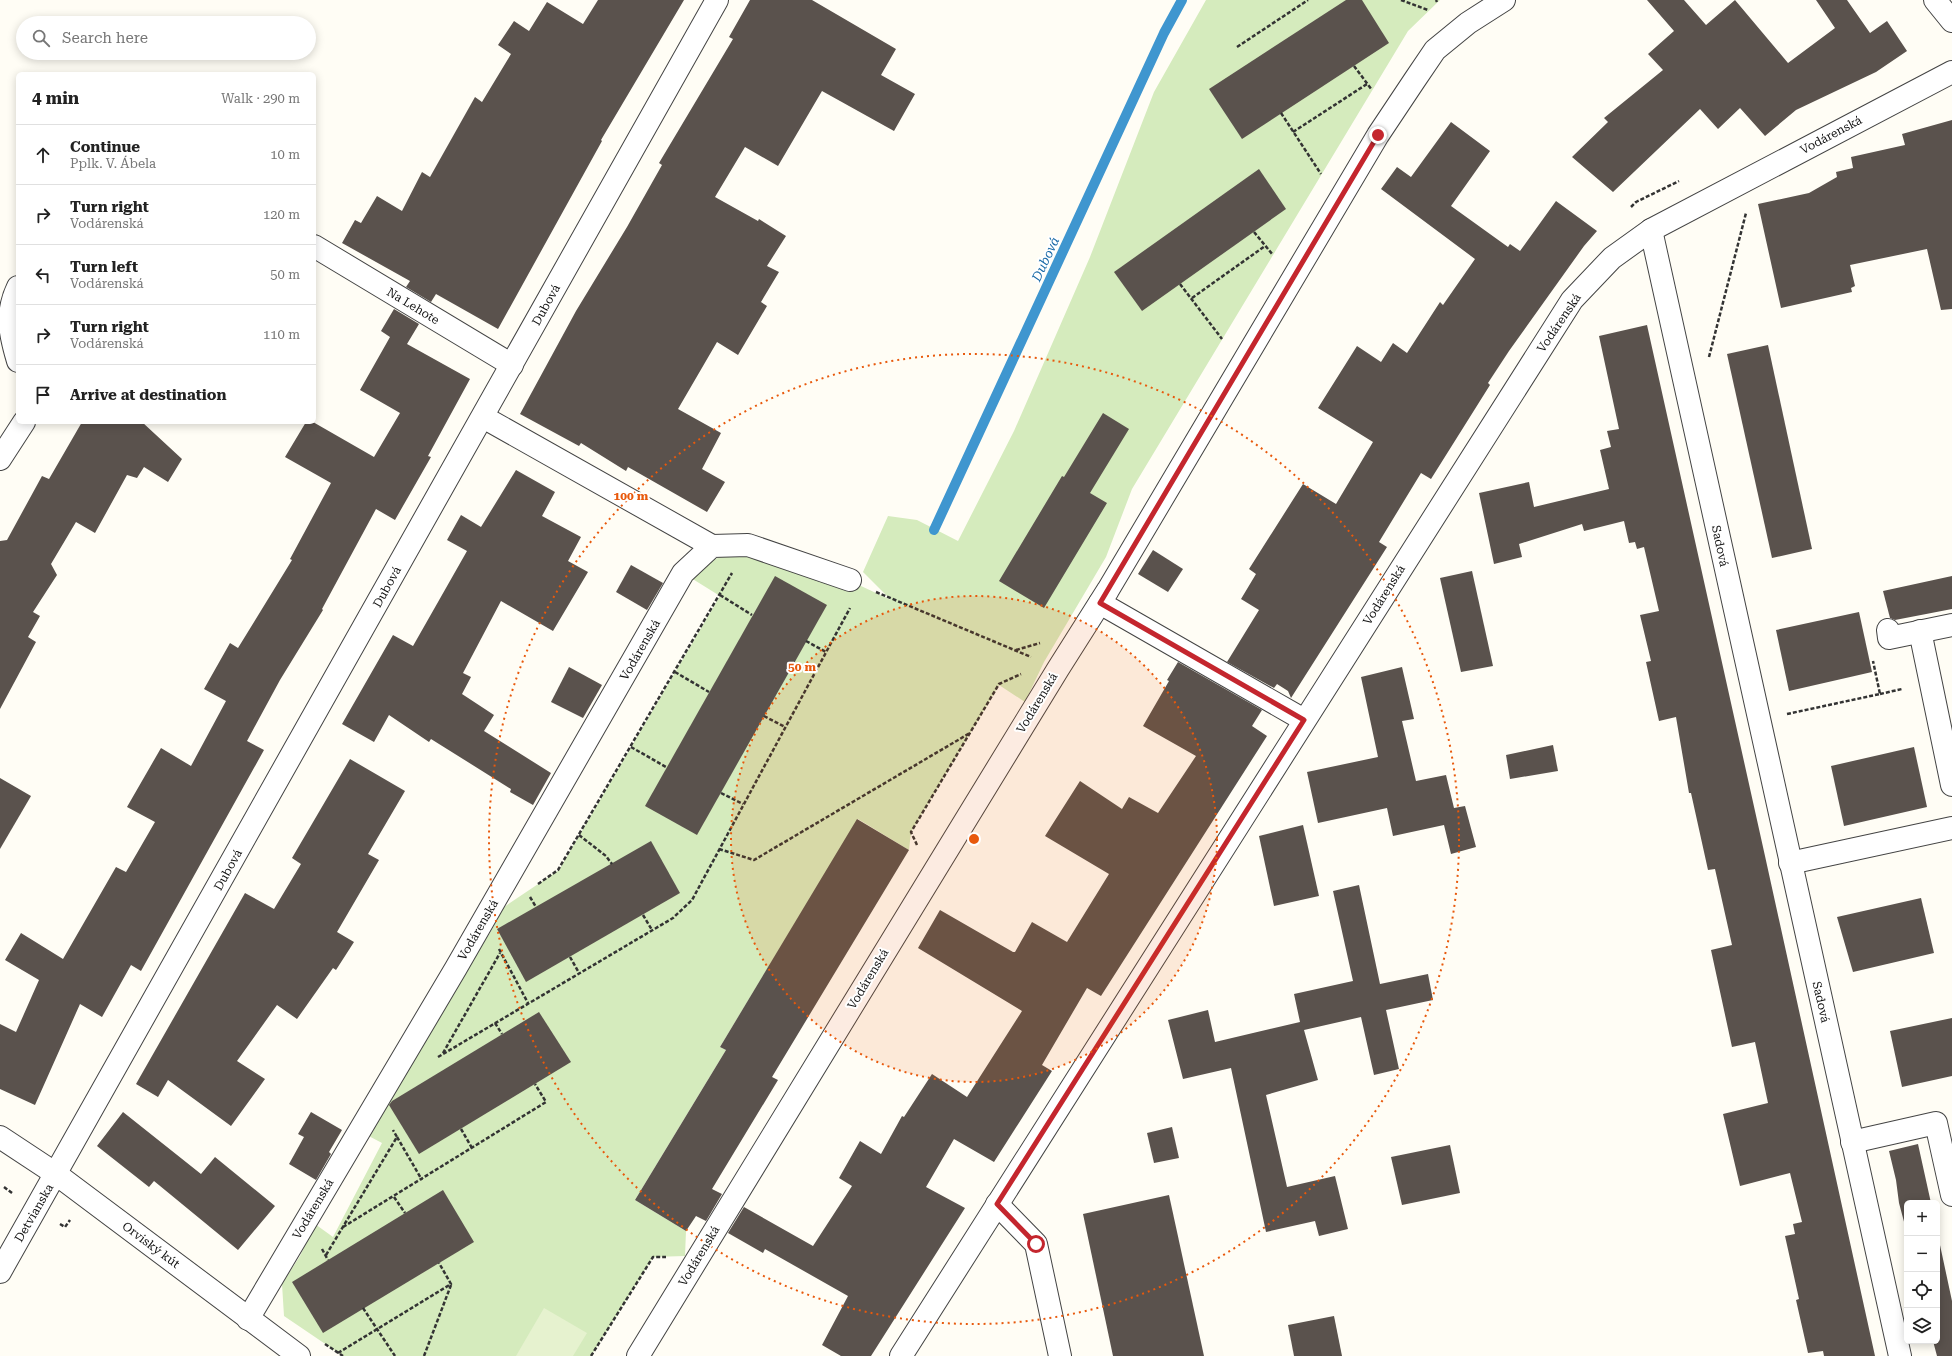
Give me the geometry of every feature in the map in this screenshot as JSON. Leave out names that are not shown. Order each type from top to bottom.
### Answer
[{"type":"street","name":"Dubová","points":[[56,1174],[717,0]]},
{"type":"street","name":"Vodárenská","points":[[638,1356],[1058,669],[1100,603],[1378,135],[1435,50],[1468,23],[1504,0]]},
{"type":"street","points":[[1935,0],[1952,21]]},
{"type":"street","name":"Vodárenská","points":[[901,1356],[1572,300],[1612,258],[1651,230],[1952,72]]},
{"type":"street","name":"Sadová","points":[[1651,230],[1900,1356]]},
{"type":"street","name":"Na Lehote","points":[[316,247],[512,365]]},
{"type":"street","points":[[16,291],[12,298],[9,331],[16,354]]},
{"type":"street","points":[[483,417],[712,546],[748,545],[856,583]]},
{"type":"street","points":[[0,459],[23,424]]},
{"type":"street","name":"Vodárenská","points":[[248,1319],[496,898],[683,573],[712,546]]},
{"type":"street","points":[[1100,603],[1304,720]]},
{"type":"street","points":[[1888,630],[1889,638],[1952,624]]},
{"type":"street","points":[[1920,631],[1931,682],[1948,742],[1952,785]]},
{"type":"street","points":[[1790,863],[1952,828]]},
{"type":"street","points":[[1852,1142],[1936,1123],[1949,1167],[1952,1195]]},
{"type":"street","name":"Orviský kút","points":[[0,1137],[56,1174],[299,1356]]},
{"type":"street","name":"Detvianska","points":[[0,1272],[56,1174]]},
{"type":"street","points":[[997,1204],[1036,1244],[1060,1356]]},
{"type":"path","points":[[1237,47],[1308,0]]},
{"type":"path","points":[[1402,0],[1428,10]]},
{"type":"path","points":[[1354,66],[1372,90]]},
{"type":"path","points":[[1294,132],[1367,84]]},
{"type":"path","points":[[1282,113],[1321,174]]},
{"type":"path","points":[[1707,364],[1746,212]]},
{"type":"path","points":[[1254,232],[1273,255]]},
{"type":"path","points":[[1192,298],[1265,246]]},
{"type":"path","points":[[1180,284],[1222,339]]},
{"type":"path","points":[[534,887],[558,870],[748,545]]},
{"type":"path","points":[[437,1057],[673,918],[692,900],[826,652],[856,583],[1058,669]]},
{"type":"path","points":[[720,595],[752,615]]},
{"type":"path","points":[[806,641],[826,652]]},
{"type":"path","points":[[1015,650],[1043,642]]},
{"type":"path","points":[[1785,715],[1880,694],[1872,656]]},
{"type":"path","points":[[675,672],[710,692]]},
{"type":"path","points":[[764,716],[785,727]]},
{"type":"path","points":[[719,849],[754,860],[970,733]]},
{"type":"path","points":[[631,747],[666,767]]},
{"type":"path","points":[[721,793],[743,804]]},
{"type":"path","points":[[579,835],[606,856],[612,864]]},
{"type":"path","points":[[527,891],[536,907]]},
{"type":"path","points":[[643,915],[652,930]]},
{"type":"path","points":[[497,946],[528,1003]]},
{"type":"path","points":[[442,1054],[501,953]]},
{"type":"path","points":[[570,957],[579,974]]},
{"type":"path","points":[[494,1023],[502,1034]]},
{"type":"path","points":[[343,1227],[422,1180],[546,1102],[535,1084]]},
{"type":"path","points":[[377,1101],[422,1180]]},
{"type":"path","points":[[461,1129],[472,1148]]},
{"type":"path","points":[[326,1255],[397,1137]]},
{"type":"path","points":[[394,1197],[405,1213]]},
{"type":"path","points":[[320,1246],[328,1260]]},
{"type":"path","points":[[439,1263],[451,1284]]},
{"type":"path","points":[[338,1353],[451,1284]]},
{"type":"path","points":[[424,1356],[451,1284]]},
{"type":"path","points":[[363,1308],[395,1356]]},
{"type":"path","points":[[320,1340],[343,1356]]},
{"type":"green space","points":[[1206,0],[1440,0],[1408,31],[1132,489],[1106,557],[1044,662],[1025,702],[999,685],[911,832],[909,850],[858,819],[720,1047],[726,1050],[635,1200],[686,1231],[685,1256],[653,1257],[591,1356],[343,1356],[284,1316],[282,1284],[300,1256],[315,1224],[333,1237],[382,1143],[363,1133],[385,1087],[490,933],[504,907],[559,870],[720,596],[683,573],[748,545],[861,586],[891,600],[863,572],[888,516],[917,520],[958,541],[1014,431],[1090,257],[1154,92]]},
{"type":"green space","points":[[544,1308],[587,1333],[573,1356],[516,1356]]},
{"type":"building","points":[[598,0],[684,0],[601,140],[602,141],[498,329],[436,294],[431,302],[406,287],[410,281],[342,243],[355,220],[361,223],[377,196],[402,211],[422,172],[430,177],[475,97],[482,102],[511,54],[498,45],[514,21],[529,31],[547,2],[583,24]]},
{"type":"building","points":[[750,0],[812,0],[896,49],[881,75],[915,94],[894,131],[822,91],[778,166],[745,147],[715,197],[758,221],[759,219],[786,236],[767,266],[779,272],[761,302],[767,306],[738,355],[717,342],[678,409],[721,433],[702,469],[725,482],[707,512],[628,467],[626,471],[581,443],[579,446],[520,414],[576,311],[627,227],[662,165],[659,163],[733,39],[729,37]]},
{"type":"building","points":[[1346,0],[1362,0],[1389,43],[1242,139],[1209,89]]},
{"type":"building","points":[[1647,0],[1684,0],[1706,25],[1735,0],[1788,63],[1835,28],[1816,0],[1847,0],[1870,33],[1887,21],[1907,51],[1876,72],[1796,110],[1765,136],[1740,108],[1718,129],[1700,109],[1613,192],[1572,157],[1608,122],[1604,118],[1663,70],[1648,54],[1674,31]]},
{"type":"building","points":[[1952,120],[1952,309],[1941,310],[1927,249],[1850,265],[1855,286],[1851,288],[1852,292],[1781,308],[1758,204],[1809,193],[1837,177],[1836,172],[1853,168],[1851,157],[1905,145],[1902,134]]},
{"type":"building","points":[[1451,122],[1490,151],[1451,206],[1508,247],[1510,244],[1520,251],[1556,201],[1597,231],[1584,246],[1509,351],[1488,383],[1490,385],[1431,479],[1421,473],[1379,542],[1387,547],[1291,698],[1288,691],[1277,684],[1274,688],[1227,662],[1259,610],[1241,599],[1256,574],[1249,569],[1303,484],[1336,504],[1373,442],[1318,408],[1357,346],[1381,362],[1393,343],[1407,353],[1440,302],[1443,305],[1475,259],[1381,189],[1397,167],[1411,177]]},
{"type":"building","points":[[1259,169],[1286,209],[1142,311],[1114,272]]},
{"type":"building","points":[[394,309],[419,324],[407,344],[470,379],[428,456],[431,457],[395,520],[376,509],[322,609],[323,610],[280,680],[247,741],[264,750],[141,971],[131,965],[102,1017],[80,1004],[35,1105],[0,1089],[0,1024],[16,1032],[39,980],[5,960],[21,933],[63,959],[116,867],[126,872],[155,822],[127,807],[161,748],[191,766],[226,701],[204,689],[230,643],[238,648],[292,560],[290,559],[331,483],[285,457],[305,424],[316,424],[374,457],[400,413],[360,390],[390,337],[381,331]]},
{"type":"building","points":[[1647,325],[1875,1356],[1824,1356],[1823,1351],[1808,1353],[1796,1300],[1799,1299],[1785,1236],[1795,1234],[1793,1224],[1802,1222],[1790,1173],[1740,1186],[1723,1114],[1768,1103],[1755,1042],[1732,1047],[1711,950],[1732,945],[1715,869],[1708,870],[1691,793],[1689,793],[1676,717],[1659,721],[1646,662],[1651,661],[1640,615],[1659,611],[1644,547],[1637,549],[1635,542],[1629,543],[1624,521],[1584,531],[1582,524],[1519,544],[1522,557],[1494,564],[1479,493],[1529,482],[1534,507],[1609,489],[1600,450],[1611,447],[1607,431],[1619,429],[1599,336]]},
{"type":"building","points":[[1768,345],[1812,549],[1772,558],[1727,354]]},
{"type":"building","points":[[1103,413],[1129,429],[1090,493],[1107,503],[1044,608],[999,581],[1062,476],[1064,477]]},
{"type":"building","points":[[81,424],[144,424],[182,459],[168,482],[144,467],[137,478],[127,475],[95,533],[76,522],[51,564],[57,575],[33,612],[40,616],[28,637],[36,642],[0,709],[0,541],[7,540],[42,476],[49,479]]},
{"type":"building","points":[[516,470],[555,492],[542,516],[581,537],[568,561],[588,572],[553,631],[501,601],[463,673],[471,677],[462,694],[494,715],[484,731],[551,773],[533,805],[510,792],[511,789],[431,739],[429,742],[389,715],[374,742],[342,724],[393,635],[413,646],[467,551],[447,540],[461,515],[481,527]]},
{"type":"building","points":[[1153,550],[1183,569],[1168,592],[1138,574]]},
{"type":"building","points":[[631,565],[663,583],[647,610],[616,592]]},
{"type":"building","points":[[1472,571],[1493,666],[1461,672],[1440,578]]},
{"type":"building","points":[[775,576],[827,605],[697,835],[645,806]]},
{"type":"building","points":[[1952,576],[1952,609],[1895,620],[1890,618],[1883,591]]},
{"type":"building","points":[[1859,612],[1872,672],[1789,691],[1776,630]]},
{"type":"building","points":[[1178,662],[1262,710],[1252,726],[1267,736],[1101,996],[1087,988],[1042,1065],[1052,1071],[994,1162],[954,1139],[926,1187],[965,1208],[871,1356],[841,1356],[822,1345],[848,1296],[765,1249],[763,1253],[728,1233],[744,1207],[813,1246],[852,1186],[839,1178],[860,1141],[881,1154],[902,1116],[904,1117],[932,1074],[967,1097],[1022,1011],[918,948],[940,910],[1013,952],[1015,952],[1032,922],[1067,942],[1109,874],[1045,836],[1080,781],[1122,809],[1129,797],[1158,813],[1196,756],[1143,726],[1169,681],[1167,680]]},
{"type":"building","points":[[569,667],[602,685],[583,718],[551,702]]},
{"type":"building","points":[[1402,667],[1414,719],[1402,721],[1416,781],[1446,775],[1454,808],[1465,806],[1476,847],[1451,854],[1444,825],[1393,836],[1387,808],[1318,823],[1307,772],[1378,757],[1361,677]]},
{"type":"building","points":[[1553,745],[1558,771],[1510,779],[1506,755]]},
{"type":"building","points":[[1914,747],[1927,807],[1844,826],[1831,766]]},
{"type":"building","points":[[350,759],[405,791],[368,854],[379,860],[337,932],[354,942],[336,970],[333,968],[297,1019],[277,1005],[237,1061],[265,1079],[231,1126],[168,1080],[158,1097],[136,1084],[245,893],[274,909],[301,864],[292,858]]},
{"type":"building","points":[[0,778],[31,796],[0,849]]},
{"type":"building","points":[[857,819],[909,850],[772,1077],[778,1080],[712,1189],[722,1194],[706,1221],[696,1216],[686,1231],[635,1200],[726,1050],[720,1047]]},
{"type":"building","points":[[1303,825],[1319,896],[1274,906],[1259,836]]},
{"type":"building","points":[[651,841],[680,893],[526,982],[497,929]]},
{"type":"building","points":[[1359,885],[1380,984],[1428,974],[1433,1000],[1386,1010],[1399,1069],[1374,1075],[1361,1017],[1304,1030],[1318,1080],[1266,1095],[1287,1187],[1335,1176],[1348,1229],[1319,1236],[1315,1221],[1266,1232],[1231,1068],[1183,1079],[1168,1020],[1208,1010],[1215,1042],[1300,1022],[1294,994],[1353,981],[1333,891]]},
{"type":"building","points":[[1921,898],[1934,953],[1853,972],[1837,917]]},
{"type":"building","points":[[539,1012],[571,1062],[419,1154],[389,1105],[392,1101]]},
{"type":"building","points":[[1952,1018],[1952,1076],[1902,1087],[1890,1031]]},
{"type":"building","points":[[123,1112],[201,1174],[215,1157],[275,1206],[238,1250],[154,1181],[149,1187],[97,1146]]},
{"type":"building","points":[[311,1112],[342,1130],[329,1152],[331,1154],[316,1180],[289,1164],[304,1137],[298,1134]]},
{"type":"building","points":[[1172,1127],[1179,1158],[1154,1163],[1147,1133]]},
{"type":"building","points":[[1918,1144],[1930,1200],[1904,1200],[1904,1222],[1899,1203],[1896,1180],[1889,1151]]},
{"type":"building","points":[[1450,1145],[1460,1193],[1402,1205],[1391,1157]]},
{"type":"building","points":[[443,1190],[474,1242],[323,1333],[292,1282]]},
{"type":"building","points":[[1169,1195],[1204,1356],[1113,1356],[1083,1214]]},
{"type":"building","points":[[1940,1245],[1952,1301],[1952,1356],[1937,1356],[1934,1344],[1940,1344]]},
{"type":"building","points":[[1334,1316],[1342,1356],[1294,1356],[1288,1325]]},
{"type":"waterway","name":"Dubová","points":[[934,530],[1164,33],[1182,0]]},
{"type":"route","points":[[1036,1244],[997,1204],[1304,720],[1100,603],[1378,135]]}]
